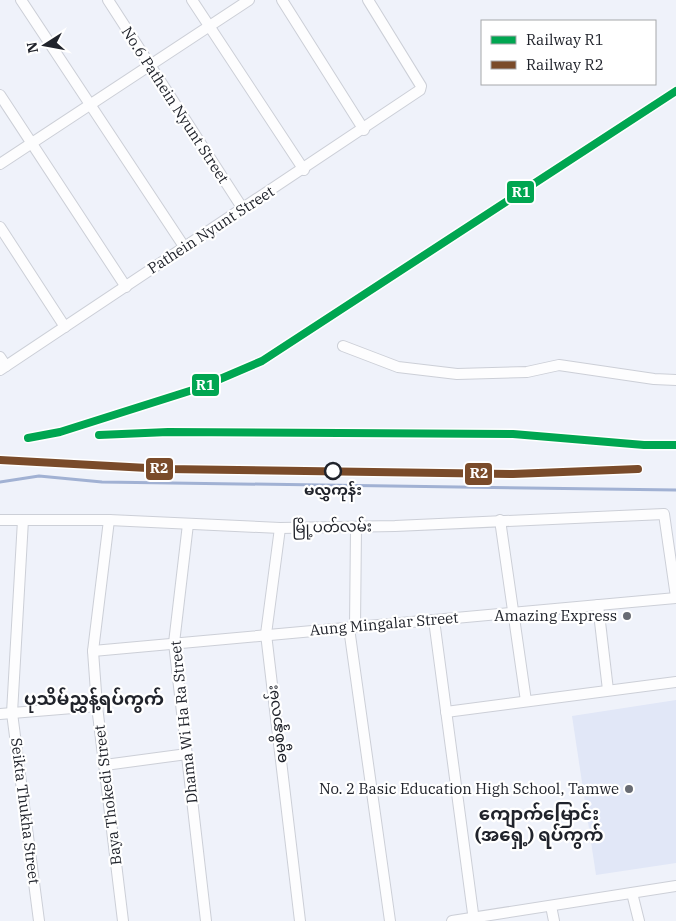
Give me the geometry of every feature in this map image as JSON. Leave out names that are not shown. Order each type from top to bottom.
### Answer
[{"type":"street","points":[[21,0],[185,248]]},
{"type":"street","name":"No.6 Pathein Nyunt Street","points":[[108,0],[243,209]]},
{"type":"street","points":[[192,0],[304,170]]},
{"type":"street","points":[[0,164],[248,0]]},
{"type":"street","points":[[282,0],[364,130]]},
{"type":"street","name":"Pathein Nyunt Street","points":[[2,365],[65,327],[304,170],[364,130],[421,88],[368,0]]},
{"type":"street","points":[[0,94],[126,287]]},
{"type":"street","points":[[0,227],[65,327]]},
{"type":"street","points":[[343,346],[398,367],[457,374],[527,372],[559,365],[654,379],[676,380]]},
{"type":"street","points":[[664,516],[676,597]]},
{"type":"street","name":"မြို့ပတ်လမ်း","points":[[0,520],[109,520],[280,528],[664,516],[676,519]]},
{"type":"street","name":"Seikta Thukha Street","points":[[23,520],[12,713],[39,921]]},
{"type":"street","name":"Baya Thokedi Street","points":[[109,520],[93,651],[97,706],[123,921]]},
{"type":"street","points":[[500,520],[526,701]]},
{"type":"street","name":"Dhama Wi Ha Ra Street","points":[[188,524],[174,643],[206,921]]},
{"type":"street","points":[[356,526],[352,628],[390,921]]},
{"type":"street","name":"ဓမ္မစိန္ဒာလမ်း","points":[[280,528],[266,634],[300,921]]},
{"type":"street","name":"Aung Mingalar Street","points":[[93,651],[676,597]]},
{"type":"street","points":[[598,605],[608,690]]},
{"type":"street","points":[[434,620],[474,919]]},
{"type":"street","points":[[446,712],[676,682]]},
{"type":"street","points":[[0,714],[97,706]]},
{"type":"street","points":[[105,765],[187,754]]},
{"type":"street","points":[[452,921],[676,886]]},
{"type":"street","points":[[632,893],[639,921]]},
{"type":"street","points":[[551,906],[554,921]]},
{"type":"shaded area","name":"No. 2 Basic Education High School, Tamwe","points":[[676,700],[676,863],[596,875],[572,716]]},
{"type":"waterway","points":[[0,482],[39,476],[102,482],[676,490]]},
{"type":"railway","points":[[28,438],[60,432],[199,388],[262,361],[676,91]]},
{"type":"rail line","name":"R1","points":[[28,438],[60,432],[199,388],[262,361],[676,91]]},
{"type":"rail line","name":"R1","points":[[99,435],[168,432],[513,434],[644,445],[676,445]]},
{"type":"rail line","name":"R2","points":[[0,460],[166,469],[513,474],[638,469]]},
{"type":"place","name":"မလွှကုန်း","points":[[333,471]]},
{"type":"place","name":"Amazing Express","points":[[627,616]]},
{"type":"place","name":"No. 2 Basic Education High School, Tamwe","points":[[629,789]]},
{"type":"district","name":"ပုသိမ်ညွှန့်ရပ်ကွက်","points":[[94,699]]},
{"type":"district","name":"ကျောက်မြောင်း (အရှေ့) ရပ်ကွက်","points":[[539,824]]}]
